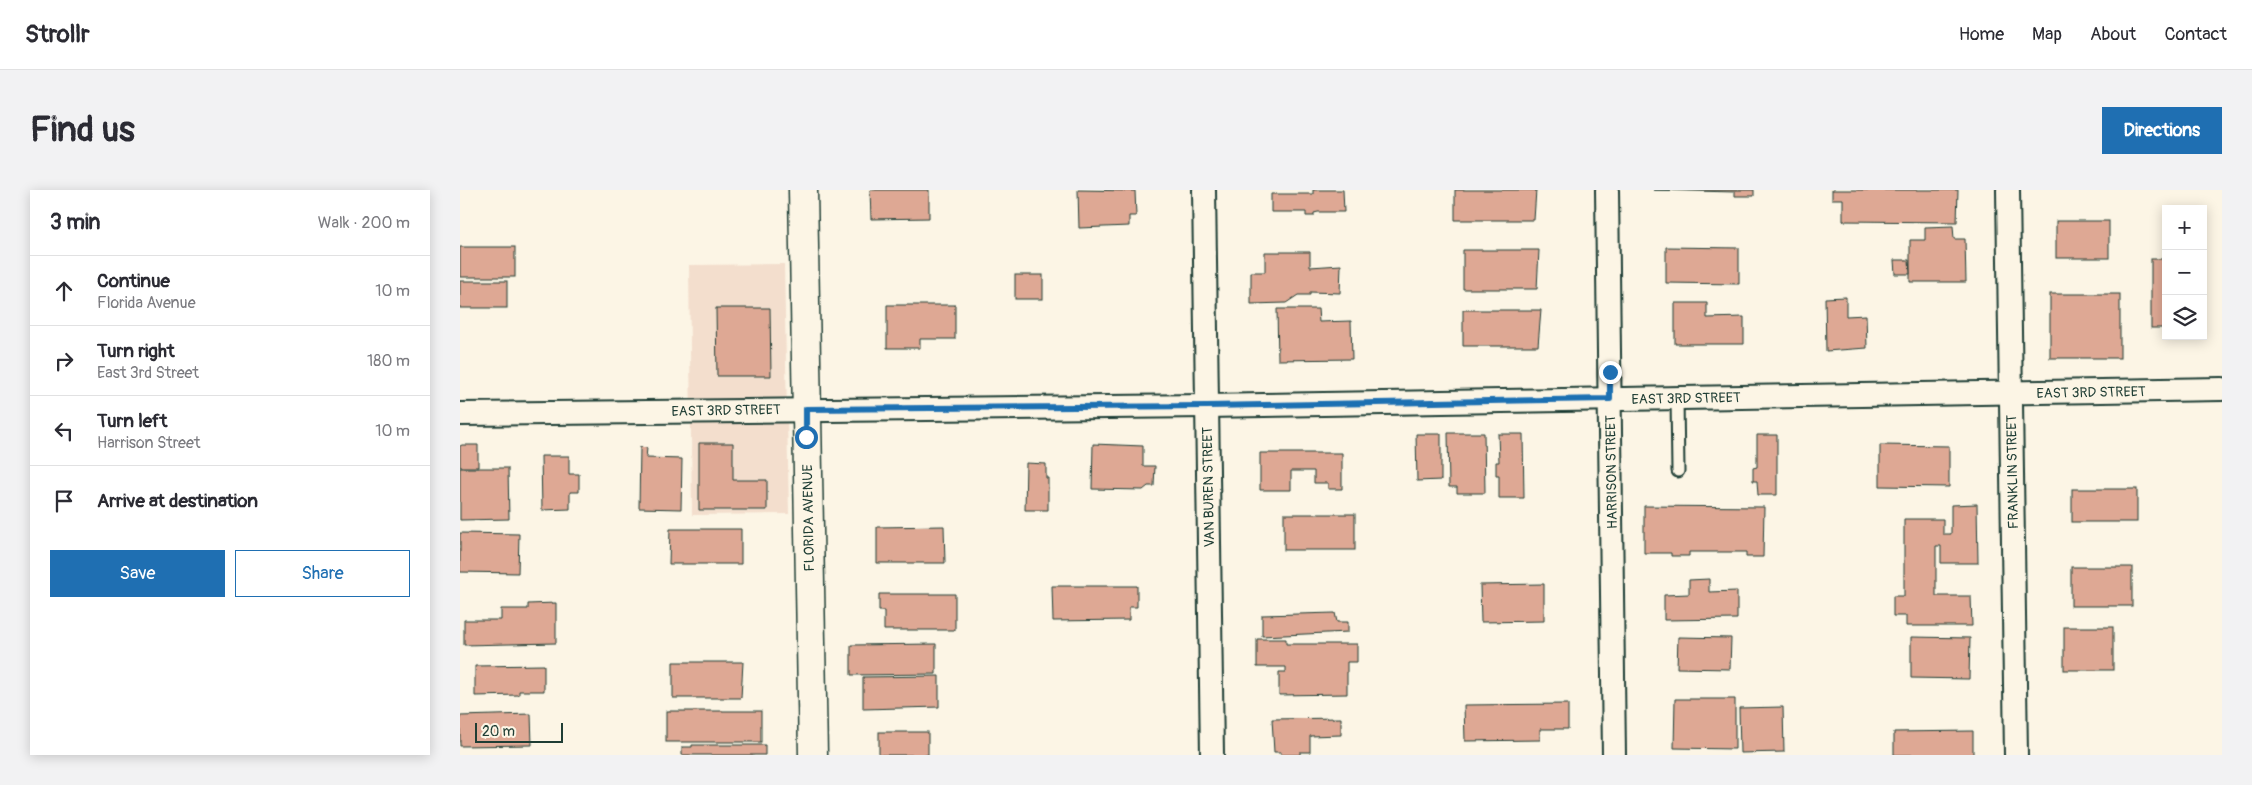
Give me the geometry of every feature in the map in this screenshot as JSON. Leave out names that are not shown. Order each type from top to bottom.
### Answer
[{"type":"street","name":"FLORIDA AVENUE","points":[[803,190],[813,755]]},
{"type":"street","name":"VAN BUREN STREET","points":[[1204,190],[1212,755]]},
{"type":"street","name":"HARRISON STREET","points":[[1607,190],[1614,755]]},
{"type":"street","name":"FRANKLIN STREET","points":[[2008,190],[2016,755]]},
{"type":"street","name":"EAST 3RD STREET","points":[[460,414],[1207,406],[2222,389]]},
{"type":"lane","points":[[1677,398],[1678,470]]},
{"type":"shaded area","points":[[784,264],[789,514],[692,515],[689,265]]},
{"type":"building","points":[[870,190],[929,190],[929,218],[871,219]]},
{"type":"building","points":[[1078,190],[1135,191],[1136,216],[1129,216],[1129,226],[1079,228]]},
{"type":"building","points":[[1313,190],[1343,190],[1344,212],[1318,212],[1314,213],[1314,216],[1306,216],[1306,212],[1271,212],[1271,194],[1313,194]]},
{"type":"building","points":[[1455,190],[1536,190],[1534,220],[1455,220]]},
{"type":"building","points":[[1653,190],[1754,190],[1754,196],[1735,196],[1735,192]]},
{"type":"building","points":[[1832,190],[1958,190],[1957,222],[1843,221],[1843,199],[1832,199]]},
{"type":"building","points":[[2056,221],[2109,221],[2109,258],[2056,258]]},
{"type":"building","points":[[1953,226],[1954,239],[1965,239],[1966,282],[1910,282],[1910,240],[1925,240],[1925,227]]},
{"type":"building","points":[[460,247],[515,247],[515,277],[460,277]]},
{"type":"building","points":[[1666,247],[1739,248],[1739,284],[1666,283]]},
{"type":"building","points":[[1463,250],[1539,250],[1537,289],[1463,289]]},
{"type":"building","points":[[1265,252],[1310,252],[1310,267],[1341,265],[1340,293],[1310,292],[1310,295],[1298,295],[1286,303],[1251,304],[1251,272],[1265,272]]},
{"type":"building","points":[[2151,259],[2162,259],[2162,328],[2151,328]]},
{"type":"building","points":[[1894,260],[1909,260],[1910,274],[1895,274]]},
{"type":"building","points":[[1015,275],[1043,275],[1043,299],[1015,299]]},
{"type":"building","points":[[460,281],[507,281],[507,308],[460,308]]},
{"type":"building","points":[[2050,294],[2120,294],[2120,358],[2050,358]]},
{"type":"building","points":[[1846,297],[1846,316],[1866,315],[1867,348],[1826,351],[1825,298]]},
{"type":"building","points":[[1675,303],[1707,303],[1707,318],[1744,317],[1744,344],[1675,344]]},
{"type":"building","points":[[887,305],[955,305],[955,339],[920,339],[920,348],[887,348]]},
{"type":"building","points":[[716,308],[770,308],[771,376],[717,376]]},
{"type":"building","points":[[1277,309],[1318,309],[1319,322],[1351,321],[1352,359],[1278,360]]},
{"type":"building","points":[[1463,310],[1541,310],[1538,346],[1463,346]]},
{"type":"building","points":[[1448,433],[1484,433],[1485,493],[1457,493],[1457,487],[1449,487]]},
{"type":"building","points":[[1416,434],[1441,434],[1441,480],[1417,481]]},
{"type":"building","points":[[1498,434],[1523,434],[1524,498],[1499,498],[1499,475],[1496,475],[1496,462],[1499,462]]},
{"type":"building","points":[[1757,435],[1777,435],[1777,495],[1758,495],[1757,481],[1753,481],[1753,468],[1757,467]]},
{"type":"building","points":[[699,443],[733,443],[733,480],[767,480],[767,510],[699,510]]},
{"type":"building","points":[[1093,444],[1143,446],[1143,466],[1155,466],[1154,486],[1148,486],[1143,490],[1092,489]]},
{"type":"building","points":[[478,445],[478,467],[460,467],[460,446]]},
{"type":"building","points":[[1880,445],[1949,446],[1949,487],[1880,486]]},
{"type":"building","points":[[640,447],[647,448],[646,458],[682,459],[681,509],[639,508]]},
{"type":"building","points":[[1260,453],[1342,453],[1342,489],[1328,489],[1328,483],[1314,483],[1314,471],[1291,471],[1291,490],[1260,490]]},
{"type":"building","points":[[541,456],[569,456],[569,474],[579,474],[579,492],[570,492],[570,509],[542,510]]},
{"type":"building","points":[[1026,463],[1046,464],[1048,510],[1025,510]]},
{"type":"building","points":[[460,468],[508,468],[509,519],[460,520]]},
{"type":"building","points":[[2072,489],[2137,489],[2137,522],[2072,522]]},
{"type":"building","points":[[1977,504],[1978,563],[1941,563],[1941,546],[1936,546],[1936,596],[1971,596],[1972,626],[1906,626],[1906,616],[1893,616],[1893,596],[1904,596],[1904,519],[1943,519],[1943,534],[1951,534],[1951,505]]},
{"type":"building","points":[[1644,506],[1764,507],[1763,557],[1746,557],[1746,552],[1689,552],[1689,556],[1671,556],[1671,553],[1644,553]]},
{"type":"building","points":[[1284,514],[1355,514],[1355,550],[1284,550]]},
{"type":"building","points":[[944,526],[945,563],[877,563],[877,527]]},
{"type":"building","points":[[670,529],[741,529],[741,564],[669,564]]},
{"type":"building","points":[[460,533],[519,534],[518,573],[460,572]]},
{"type":"building","points":[[2071,567],[2132,567],[2132,606],[2071,606]]},
{"type":"building","points":[[1709,579],[1709,592],[1737,591],[1737,619],[1664,620],[1664,595],[1689,594],[1689,580]]},
{"type":"building","points":[[1544,584],[1544,621],[1481,622],[1480,585]]},
{"type":"building","points":[[1052,586],[1137,586],[1137,607],[1129,607],[1129,620],[1053,621]]},
{"type":"building","points":[[879,594],[955,594],[955,630],[884,630],[884,611],[879,611]]},
{"type":"building","points":[[556,603],[556,643],[464,645],[464,620],[501,620],[501,609],[528,609],[528,604]]},
{"type":"building","points":[[1335,613],[1337,622],[1348,622],[1348,632],[1262,636],[1262,615]]},
{"type":"building","points":[[2064,627],[2113,627],[2113,670],[2064,670]]},
{"type":"building","points":[[1678,637],[1731,638],[1730,669],[1677,668]]},
{"type":"building","points":[[1911,637],[1970,638],[1969,679],[1911,678]]},
{"type":"building","points":[[1257,639],[1286,639],[1286,644],[1357,644],[1357,662],[1347,662],[1347,694],[1279,695],[1279,672],[1286,672],[1286,667],[1257,667]]},
{"type":"building","points":[[936,644],[936,674],[851,675],[851,645]]},
{"type":"building","points":[[673,662],[743,662],[741,698],[673,698]]},
{"type":"building","points":[[544,665],[544,691],[519,691],[519,695],[475,696],[475,666]]},
{"type":"building","points":[[939,676],[939,707],[863,709],[863,677]]},
{"type":"building","points":[[1675,699],[1735,699],[1735,749],[1674,748]]},
{"type":"building","points":[[1568,704],[1568,729],[1540,729],[1540,740],[1465,741],[1464,705]]},
{"type":"building","points":[[1783,707],[1784,752],[1740,753],[1739,708]]},
{"type":"building","points":[[666,711],[761,711],[761,742],[666,742]]},
{"type":"building","points":[[531,714],[532,745],[460,746],[460,716]]},
{"type":"building","points":[[1341,718],[1341,735],[1310,736],[1310,752],[1300,752],[1300,755],[1281,755],[1281,752],[1274,752],[1272,719]]},
{"type":"building","points":[[1973,731],[1973,755],[1894,755],[1894,732]]},
{"type":"building","points":[[879,732],[928,732],[928,755],[879,755]]},
{"type":"building","points":[[692,745],[765,745],[765,755],[682,755],[682,747],[692,747]]},
{"type":"route","points":[[806,437],[806,409],[1207,406],[1610,399],[1610,372]]}]
